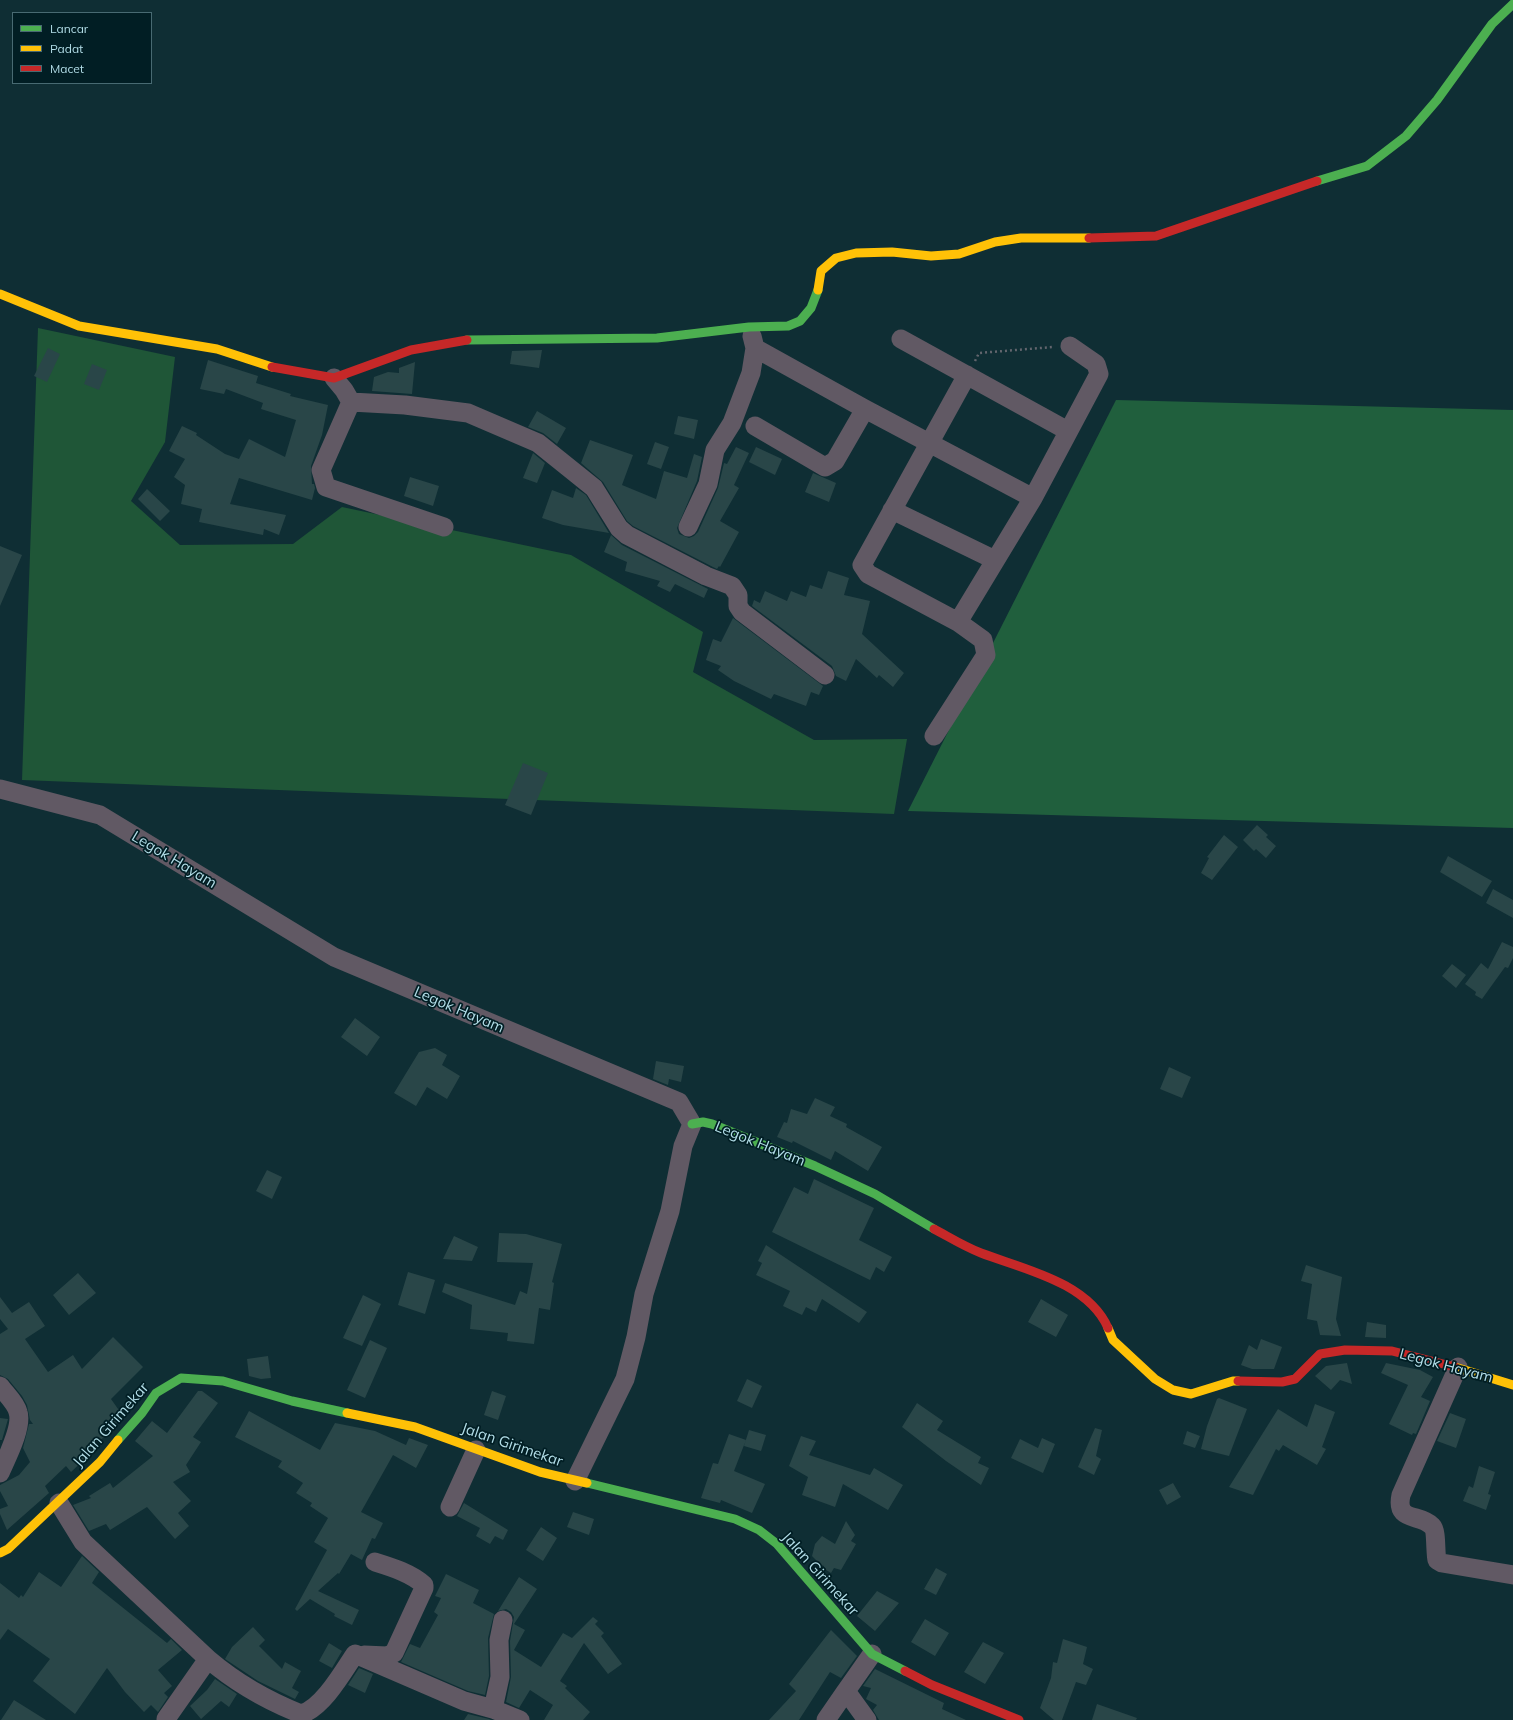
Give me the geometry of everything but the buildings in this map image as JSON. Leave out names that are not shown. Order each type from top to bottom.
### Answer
[{"type":"street","points":[[0,294],[79,326],[216,349],[280,370],[334,378],[411,350],[468,340],[534,338],[657,338],[749,328],[788,326],[800,322],[811,308],[817,295],[821,271],[836,258],[856,252],[892,252],[931,256],[959,254],[995,242],[1021,238],[1132,238],[1156,236],[1292,188],[1367,166],[1406,136],[1438,100],[1492,24],[1513,4]]},
{"type":"street","points":[[688,527],[708,484],[715,450],[732,423],[749,379],[755,348],[749,328]]},
{"type":"street","points":[[902,339],[1068,431]]},
{"type":"street","points":[[958,622],[1033,498],[1099,374],[1096,364],[1070,346]]},
{"type":"street","points":[[755,348],[865,409],[1033,498]]},
{"type":"street","points":[[934,736],[986,655],[983,640],[958,622],[868,574],[862,565],[966,375]]},
{"type":"street","points":[[334,378],[344,390],[351,402]]},
{"type":"street","points":[[351,402],[321,470],[326,487],[444,527]]},
{"type":"street","points":[[351,402],[405,405],[468,413],[538,443],[594,488],[619,528],[627,535],[706,576],[732,586],[738,595],[738,606],[742,612],[824,675]]},
{"type":"street","points":[[755,426],[821,466],[831,465],[835,461],[865,409]]},
{"type":"street","points":[[892,510],[995,560]]},
{"type":"street","name":"Legok Hayam","points":[[0,789],[100,814],[334,957],[679,1102],[692,1124],[703,1122],[712,1124],[815,1166],[875,1194],[936,1230],[979,1252],[1051,1277],[1088,1301],[1105,1321],[1113,1340],[1154,1379],[1173,1390],[1192,1394],[1233,1381],[1282,1382],[1295,1379],[1320,1354],[1345,1350],[1392,1351],[1434,1360],[1513,1385]]},
{"type":"street","points":[[575,1481],[625,1379],[636,1337],[646,1288],[670,1211],[683,1146],[692,1124]]},
{"type":"street","points":[[1458,1367],[1401,1495],[1401,1510],[1409,1516],[1432,1525],[1434,1530],[1435,1554],[1437,1560],[1442,1563],[1513,1575]]},
{"type":"street","name":"Jalan Girimekar","points":[[0,1553],[8,1550],[59,1503],[100,1462],[142,1413],[156,1393],[181,1378],[223,1381],[292,1400],[415,1427],[540,1472],[735,1519],[759,1530],[777,1544],[872,1654],[932,1685],[1018,1720]]},
{"type":"street","points":[[0,1386],[18,1412],[18,1420],[11,1447],[0,1473]]},
{"type":"street","points":[[450,1508],[476,1450]]},
{"type":"street","points":[[59,1503],[83,1542],[208,1659],[277,1705],[301,1714],[315,1708],[342,1674],[355,1654]]},
{"type":"street","points":[[355,1654],[387,1656],[394,1653],[424,1588],[424,1585],[420,1580],[396,1569],[375,1562]]},
{"type":"street","points":[[493,1709],[500,1677],[499,1640],[503,1620]]},
{"type":"street","points":[[355,1654],[464,1701],[493,1709],[520,1720]]},
{"type":"street","points":[[826,1720],[872,1654]]},
{"type":"street","points":[[166,1719],[208,1659]]},
{"type":"street","points":[[846,1691],[866,1720]]},
{"type":"path","points":[[979,353],[1070,346]]},
{"type":"green space","points":[[38,328],[175,357],[165,442],[131,501],[180,545],[293,544],[342,507],[571,555],[703,632],[693,672],[814,740],[907,739],[894,814],[22,780]]},
{"type":"green space","points":[[1116,400],[1513,410],[1513,828],[908,811]]},
{"type":"traffic: fast","points":[[1317,181],[1367,166],[1406,136],[1437,100],[1492,24],[1513,4]]},
{"type":"traffic: fast","points":[[467,340],[657,338],[749,327],[788,326],[800,321],[811,308],[818,290]]},
{"type":"traffic: fast","points":[[692,1124],[703,1122],[712,1124],[815,1166],[875,1194],[934,1229]]},
{"type":"traffic: fast","points":[[118,1440],[142,1413],[156,1393],[181,1378],[223,1381],[292,1401],[347,1413]]},
{"type":"traffic: fast","points":[[587,1483],[735,1519],[759,1530],[777,1544],[872,1654],[905,1671]]},
{"type":"traffic: slow","points":[[818,290],[821,271],[836,258],[856,253],[892,252],[931,256],[959,254],[995,242],[1021,238],[1089,238]]},
{"type":"traffic: slow","points":[[0,294],[79,326],[217,349],[272,367]]},
{"type":"traffic: slow","points":[[1108,1328],[1113,1340],[1155,1379],[1173,1390],[1191,1394],[1233,1381],[1238,1381]]},
{"type":"traffic: slow","points":[[1455,1367],[1513,1385]]},
{"type":"traffic: slow","points":[[347,1413],[415,1427],[540,1472],[587,1483]]},
{"type":"traffic: slow","points":[[0,1553],[8,1549],[100,1462],[118,1440]]},
{"type":"traffic: jam","points":[[1089,238],[1156,236],[1317,181]]},
{"type":"traffic: jam","points":[[272,367],[334,378],[411,350],[467,340]]},
{"type":"traffic: jam","points":[[934,1229],[975,1251],[1053,1279],[1070,1288],[1086,1299],[1099,1312],[1108,1328]]},
{"type":"traffic: jam","points":[[1238,1381],[1282,1382],[1295,1379],[1320,1354],[1345,1350],[1392,1351],[1455,1367]]},
{"type":"traffic: jam","points":[[905,1671],[932,1685],[1019,1720]]}]
